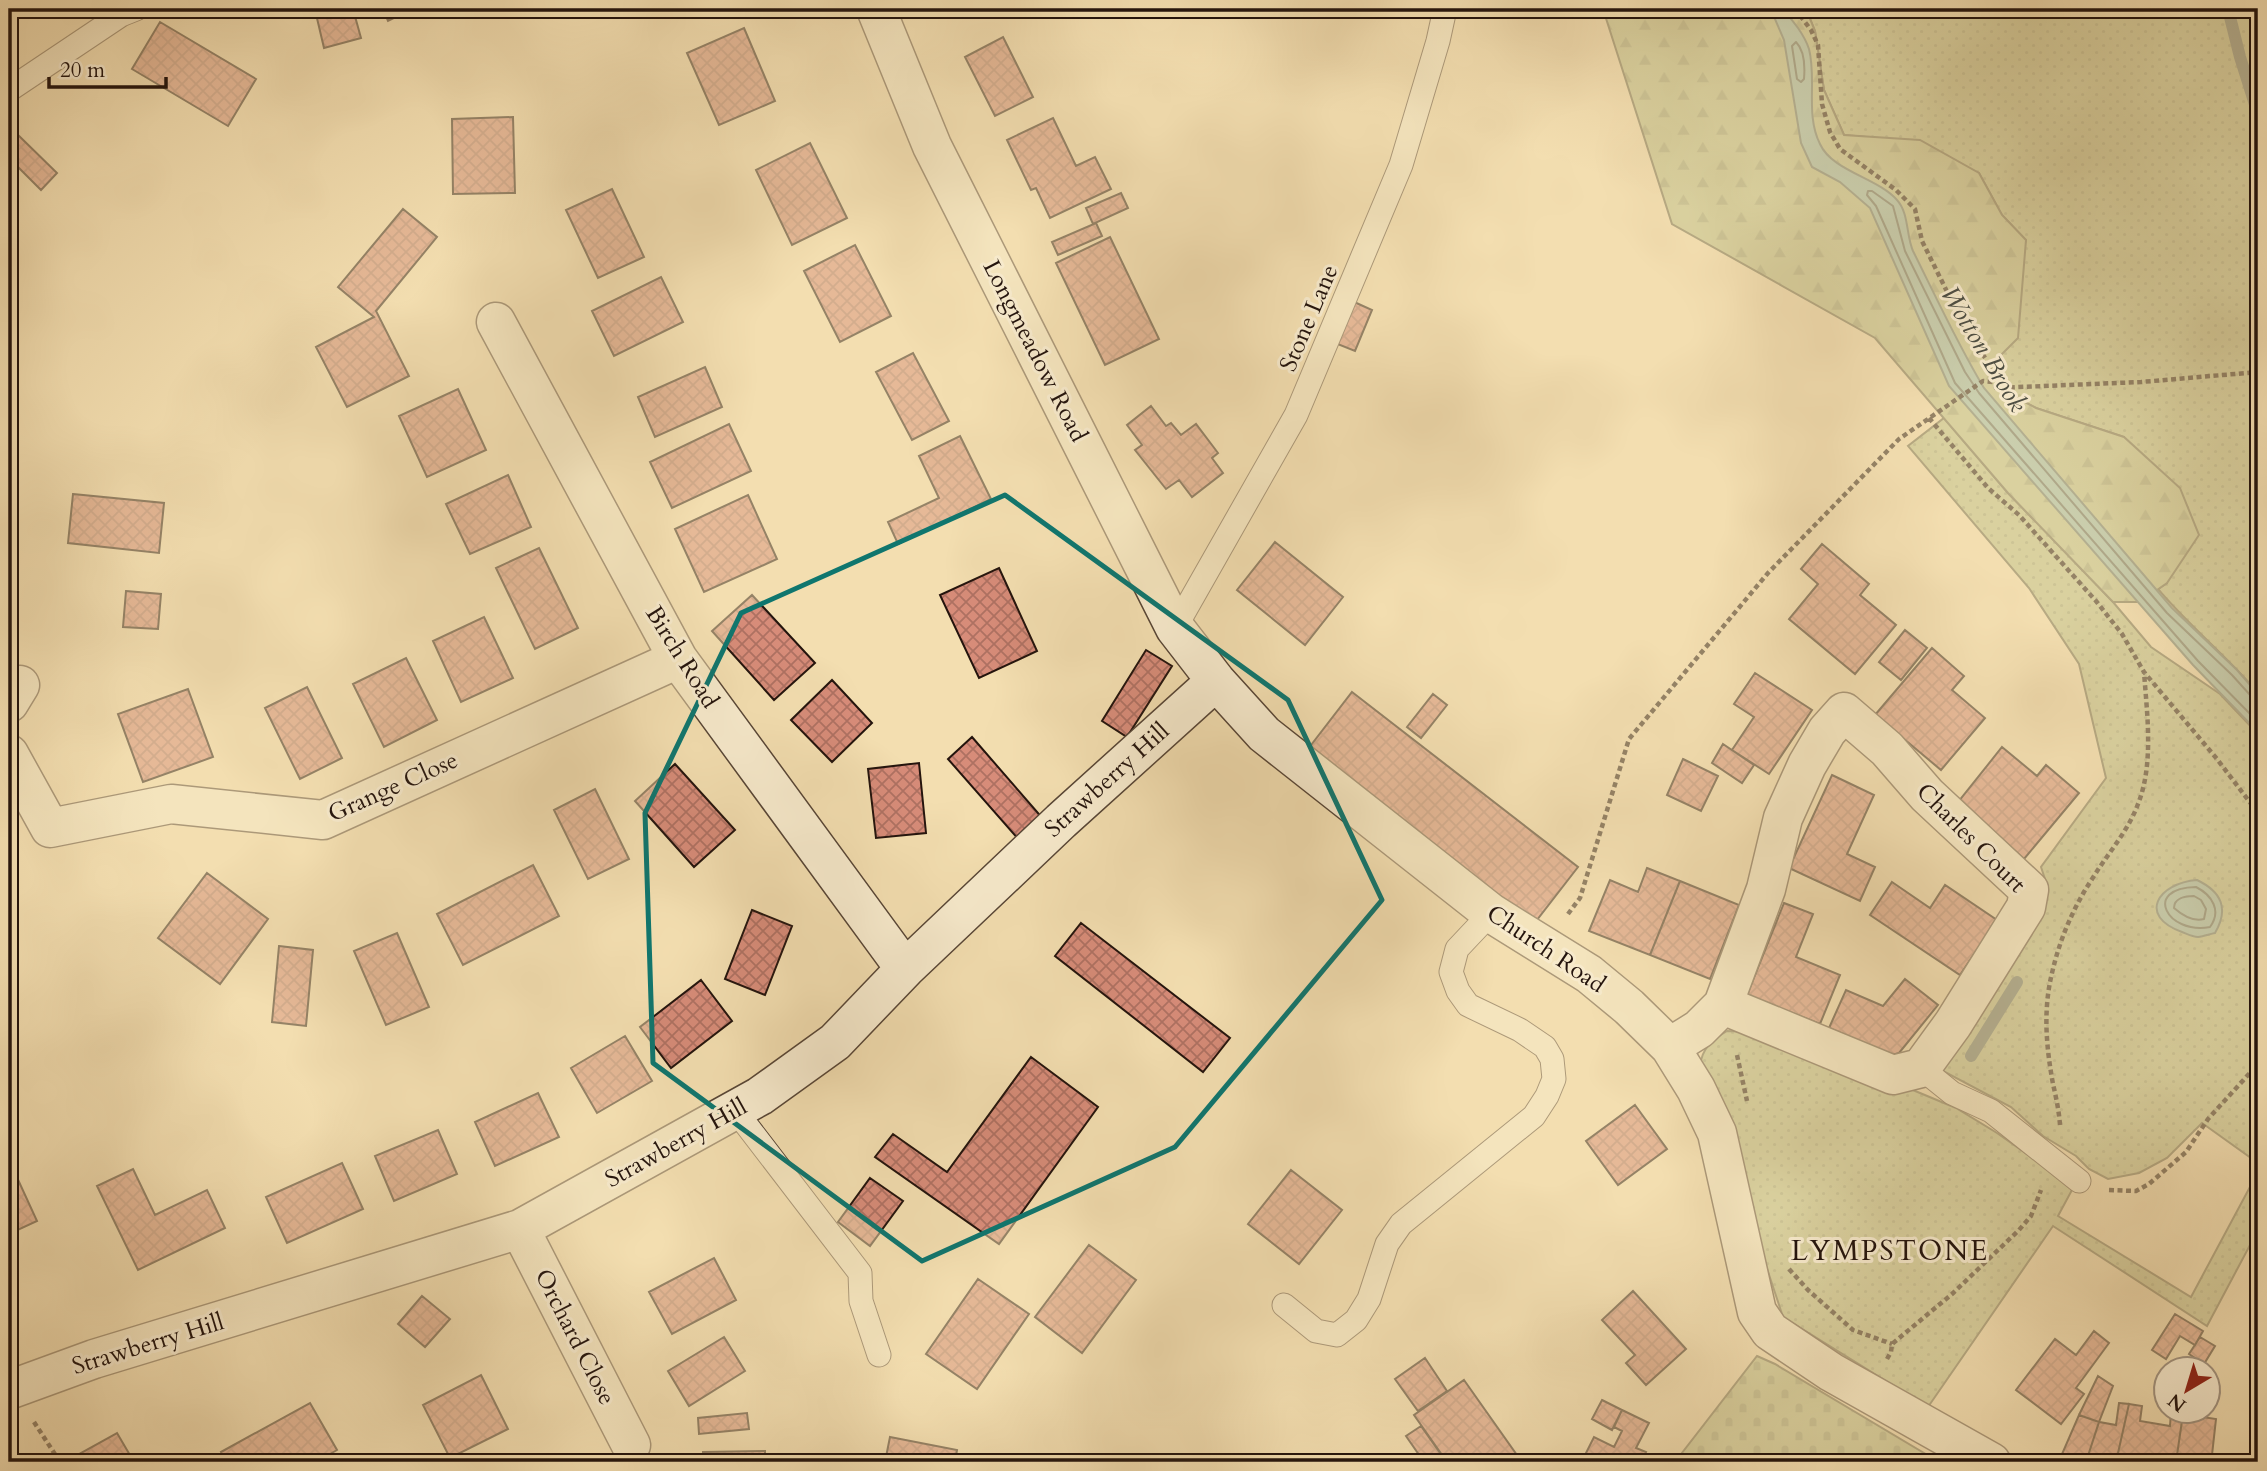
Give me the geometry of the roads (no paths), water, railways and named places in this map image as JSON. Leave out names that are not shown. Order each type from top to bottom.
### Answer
[{"type":"street","name":"Longmeadow Road","points":[[876,9],[932,146],[1175,628],[1216,681]]},
{"type":"street","name":"Birch Road","points":[[496,322],[678,659],[905,968]]},
{"type":"street","name":"Grange Close","points":[[9,754],[50,828],[171,804],[323,820],[678,659]]},
{"type":"street","name":"Church Road","points":[[1216,681],[1265,734],[1490,913],[1590,974],[1670,1047],[1696,1089],[1717,1133],[1757,1312],[1770,1331],[1831,1372],[1991,1462]]},
{"type":"street","name":"Strawberry Hill","points":[[9,1390],[93,1359],[520,1229],[760,1096],[835,1042],[905,968],[1060,821],[1216,681]]},
{"type":"street","name":"Charles Court","points":[[1719,1011],[1766,889],[1783,818],[1827,731],[1844,712],[1886,749],[1927,795],[2029,890],[2026,907],[1953,1024],[1921,1068]]},
{"type":"street","points":[[1670,1047],[1699,1029],[1719,1011],[1893,1075],[1921,1068]]},
{"type":"street","name":"Orchard Close","points":[[520,1229],[631,1445]]},
{"type":"lane","points":[[9,90],[121,15],[136,9]]},
{"type":"lane","name":"Stone Lane","points":[[1175,628],[1296,415],[1401,166],[1445,9]]},
{"type":"lane","points":[[1284,1305],[1316,1331],[1337,1335],[1356,1320],[1369,1299],[1387,1244],[1401,1224],[1534,1116],[1547,1096],[1553,1079],[1552,1059],[1545,1047],[1520,1030],[1468,1004],[1458,991],[1451,972],[1457,949],[1490,913]]},
{"type":"lane","points":[[1921,1068],[1952,1093],[1991,1111],[2053,1161],[2088,1184]]},
{"type":"lane","points":[[735,1110],[860,1273],[861,1301],[879,1355]]},
{"type":"water","points":[[1766,9],[1783,9],[1807,43],[1812,73],[1813,121],[1820,144],[1834,161],[1889,192],[1901,205],[1913,251],[1984,388],[2172,608],[2237,670],[2258,694],[2258,732],[2193,665],[1949,386],[1870,208],[1840,182],[1812,167],[1801,143],[1784,40],[1775,19]]},
{"type":"water","points":[[2197,880],[2212,890],[2221,902],[2222,909],[2215,933],[2198,937],[2168,925],[2160,918],[2157,909],[2158,901],[2172,887]]},
{"type":"waterway","points":[[2228,9],[2258,114]]},
{"type":"waterway","points":[[1971,1056],[2017,982]]},
{"type":"district","name":"LYMPSTONE","points":[[1890,1251]]},
{"type":"water label","name":"Wotton Brook","points":[[1984,349]]}]
